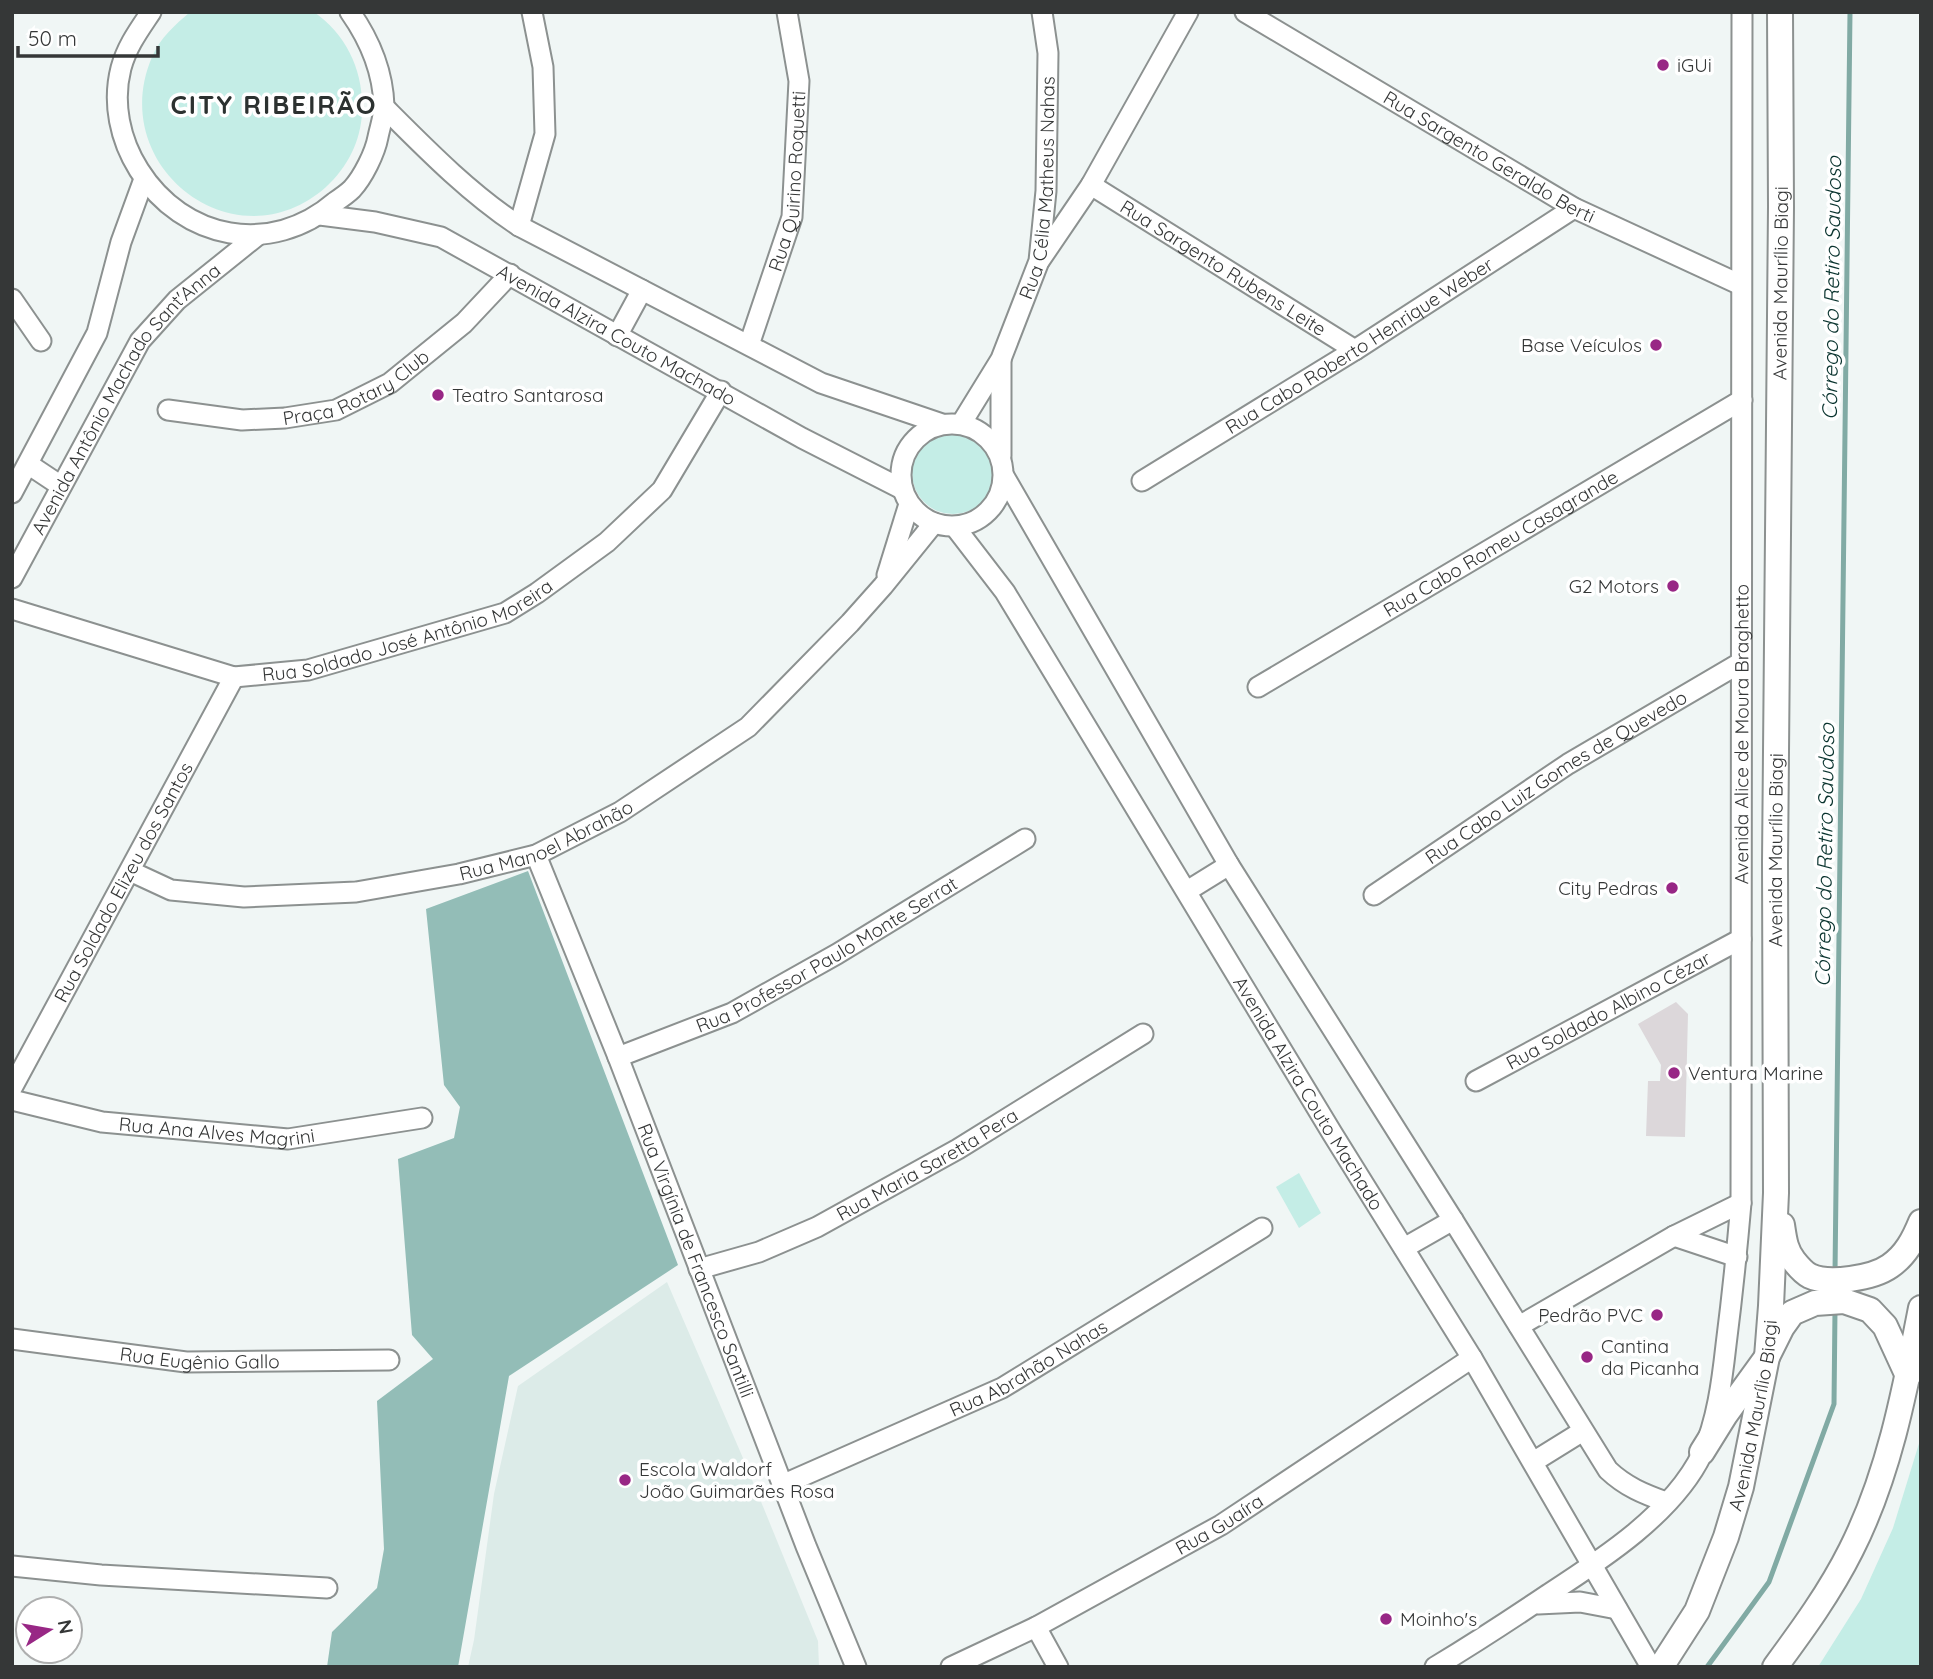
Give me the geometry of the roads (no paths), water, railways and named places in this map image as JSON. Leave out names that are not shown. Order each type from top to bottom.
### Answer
[{"type":"main road","name":"Avenida Maurílio Biagi","points":[[1661,1667],[1697,1611],[1726,1537],[1741,1487],[1767,1357],[1771,1306],[1776,1193],[1775,848],[1781,207],[1780,12]]},
{"type":"main road","points":[[1776,1193],[1787,1250],[1803,1272],[1812,1277],[1839,1280],[1868,1276],[1889,1267],[1905,1252],[1921,1222]]},
{"type":"main road","points":[[1702,1452],[1767,1357],[1792,1314],[1815,1303],[1844,1301],[1870,1310],[1885,1326],[1908,1376]]},
{"type":"main road","points":[[1775,1667],[1816,1613],[1852,1549],[1882,1474],[1908,1376],[1921,1308]]},
{"type":"street","points":[[151,12],[130,43],[121,70],[117,98],[120,126],[128,153],[159,198],[180,215],[204,226],[230,233],[258,235],[290,229],[320,215],[353,187],[375,150],[384,107],[378,66],[362,21],[350,12]]},
{"type":"street","points":[[519,226],[545,134],[544,67],[532,12]]},
{"type":"street","name":"Rua Quirino Roquetti","points":[[749,345],[792,217],[799,81],[787,12]]},
{"type":"street","name":"Rua Célia Matheus Nahas","points":[[951,424],[1001,359],[1039,261],[1046,191],[1048,53],[1042,12]]},
{"type":"street","points":[[1039,261],[1091,185],[1188,12]]},
{"type":"street","name":"Rua Sargento Geraldo Berti","points":[[1245,12],[1574,208],[1741,285]]},
{"type":"street","name":"Avenida Alice de Moura Braghetto","points":[[1702,1452],[1719,1398],[1741,1203],[1742,12]]},
{"type":"street","points":[[384,107],[443,166],[494,210],[519,226],[821,383],[951,424],[974,428],[995,445],[1002,467],[1229,865],[1583,1431],[1608,1470],[1620,1481],[1634,1490],[1666,1502]]},
{"type":"street","points":[[12,493],[97,333],[121,242],[145,179]]},
{"type":"street","name":"Rua Sargento Rubens Leite","points":[[1091,185],[1355,350]]},
{"type":"street","name":"Rua Cabo Roberto Henrique Weber","points":[[1142,481],[1355,350],[1574,208]]},
{"type":"street","name":"Avenida Alzira Couto Machado","points":[[320,215],[375,222],[441,237],[721,391],[906,497]]},
{"type":"street","name":"Avenida Antônio Machado Sant'Anna","points":[[12,578],[140,341],[177,300],[258,235]]},
{"type":"street","name":"Praça Rotary Club","points":[[169,410],[242,420],[285,418],[336,410],[390,383],[464,323],[510,274]]},
{"type":"street","points":[[617,336],[642,290]]},
{"type":"street","points":[[12,299],[41,341]]},
{"type":"street","name":"Rua Célia Matheus Nahas","points":[[1001,359],[1002,467]]},
{"type":"street","name":"Rua Soldado José Antônio Moreira","points":[[12,609],[234,677],[308,670],[505,613],[607,542],[662,490],[721,391]]},
{"type":"street","name":"Rua Cabo Romeu Casagrande","points":[[1258,687],[1742,400]]},
{"type":"street","points":[[951,424],[922,432],[908,448],[901,468],[906,497],[917,513],[934,523],[955,527],[984,516],[1001,491],[1002,467]]},
{"type":"street","points":[[28,464],[61,486]]},
{"type":"street","name":"Rua Manoel Abrahão","points":[[883,586],[906,497]]},
{"type":"street","name":"Rua Manoel Abrahão","points":[[130,871],[171,890],[244,897],[356,892],[459,874],[536,855],[620,812],[748,727],[883,586],[934,523]]},
{"type":"street","name":"Avenida Alzira Couto Machado","points":[[955,527],[1005,592],[1472,1358],[1651,1667]]},
{"type":"street","name":"Rua Cabo Luiz Gomes de Quevedo","points":[[1374,895],[1568,764],[1740,663]]},
{"type":"street","name":"Rua Soldado Elizeu dos Santos","points":[[12,1088],[234,677]]},
{"type":"street","name":"Rua Professor Paulo Monte Serrat","points":[[618,1057],[732,1013],[836,954],[1025,839]]},
{"type":"street","name":"Rua Virgínia de Francesco Santilli","points":[[536,855],[618,1057],[782,1485],[856,1667]]},
{"type":"street","points":[[1187,891],[1229,865]]},
{"type":"street","name":"Rua Soldado Albino Cézar","points":[[1476,1081],[1741,939]]},
{"type":"street","name":"Rua Maria Saretta Pera","points":[[699,1269],[759,1252],[817,1227],[958,1149],[1143,1034]]},
{"type":"street","name":"Rua Ana Alves Magrini","points":[[12,1100],[102,1122],[288,1139],[422,1118]]},
{"type":"street","points":[[1519,1326],[1674,1236],[1741,1203]]},
{"type":"street","points":[[1404,1248],[1453,1220]]},
{"type":"street","name":"Rua Abrahão Nahas","points":[[782,1485],[1002,1388],[1262,1228]]},
{"type":"street","points":[[1674,1236],[1737,1257]]},
{"type":"street","name":"Rua Eugênio Gallo","points":[[12,1339],[186,1362],[389,1360]]},
{"type":"street","name":"Rua Guaíra","points":[[951,1667],[1036,1627],[1220,1525],[1472,1358]]},
{"type":"street","points":[[1533,1462],[1583,1431]]},
{"type":"street","points":[[1435,1667],[1630,1538],[1685,1482],[1702,1452]]},
{"type":"street","points":[[12,1566],[101,1575],[327,1588]]},
{"type":"street","points":[[1534,1604],[1580,1602],[1617,1609]]},
{"type":"street","points":[[1036,1627],[1058,1667]]},
{"type":"waterway","name":"Córrego do Retiro Saudoso","points":[[1835,1272],[1850,12]]},
{"type":"waterway","name":"Córrego do Retiro Saudoso","points":[[1707,1667],[1769,1582],[1834,1404],[1835,1310]]},
{"type":"place","name":"iGUi","points":[[1663,65]]},
{"type":"place","name":"Base Veículos","points":[[1656,345]]},
{"type":"place","name":"Teatro Santarosa","points":[[438,395]]},
{"type":"place","name":"G2 Motors","points":[[1673,586]]},
{"type":"place","name":"City Pedras","points":[[1672,888]]},
{"type":"place","name":"Ventura Marine","points":[[1674,1073]]},
{"type":"place","name":"Pedrão PVC","points":[[1657,1315]]},
{"type":"place","name":"Cantina da Picanha","points":[[1587,1357]]},
{"type":"place","name":"Escola Waldorf João Guimarães Rosa","points":[[625,1480]]},
{"type":"place","name":"Moinho's","points":[[1386,1619]]},
{"type":"district","name":"CITY RIBEIRÃO","points":[[274,104]]}]
